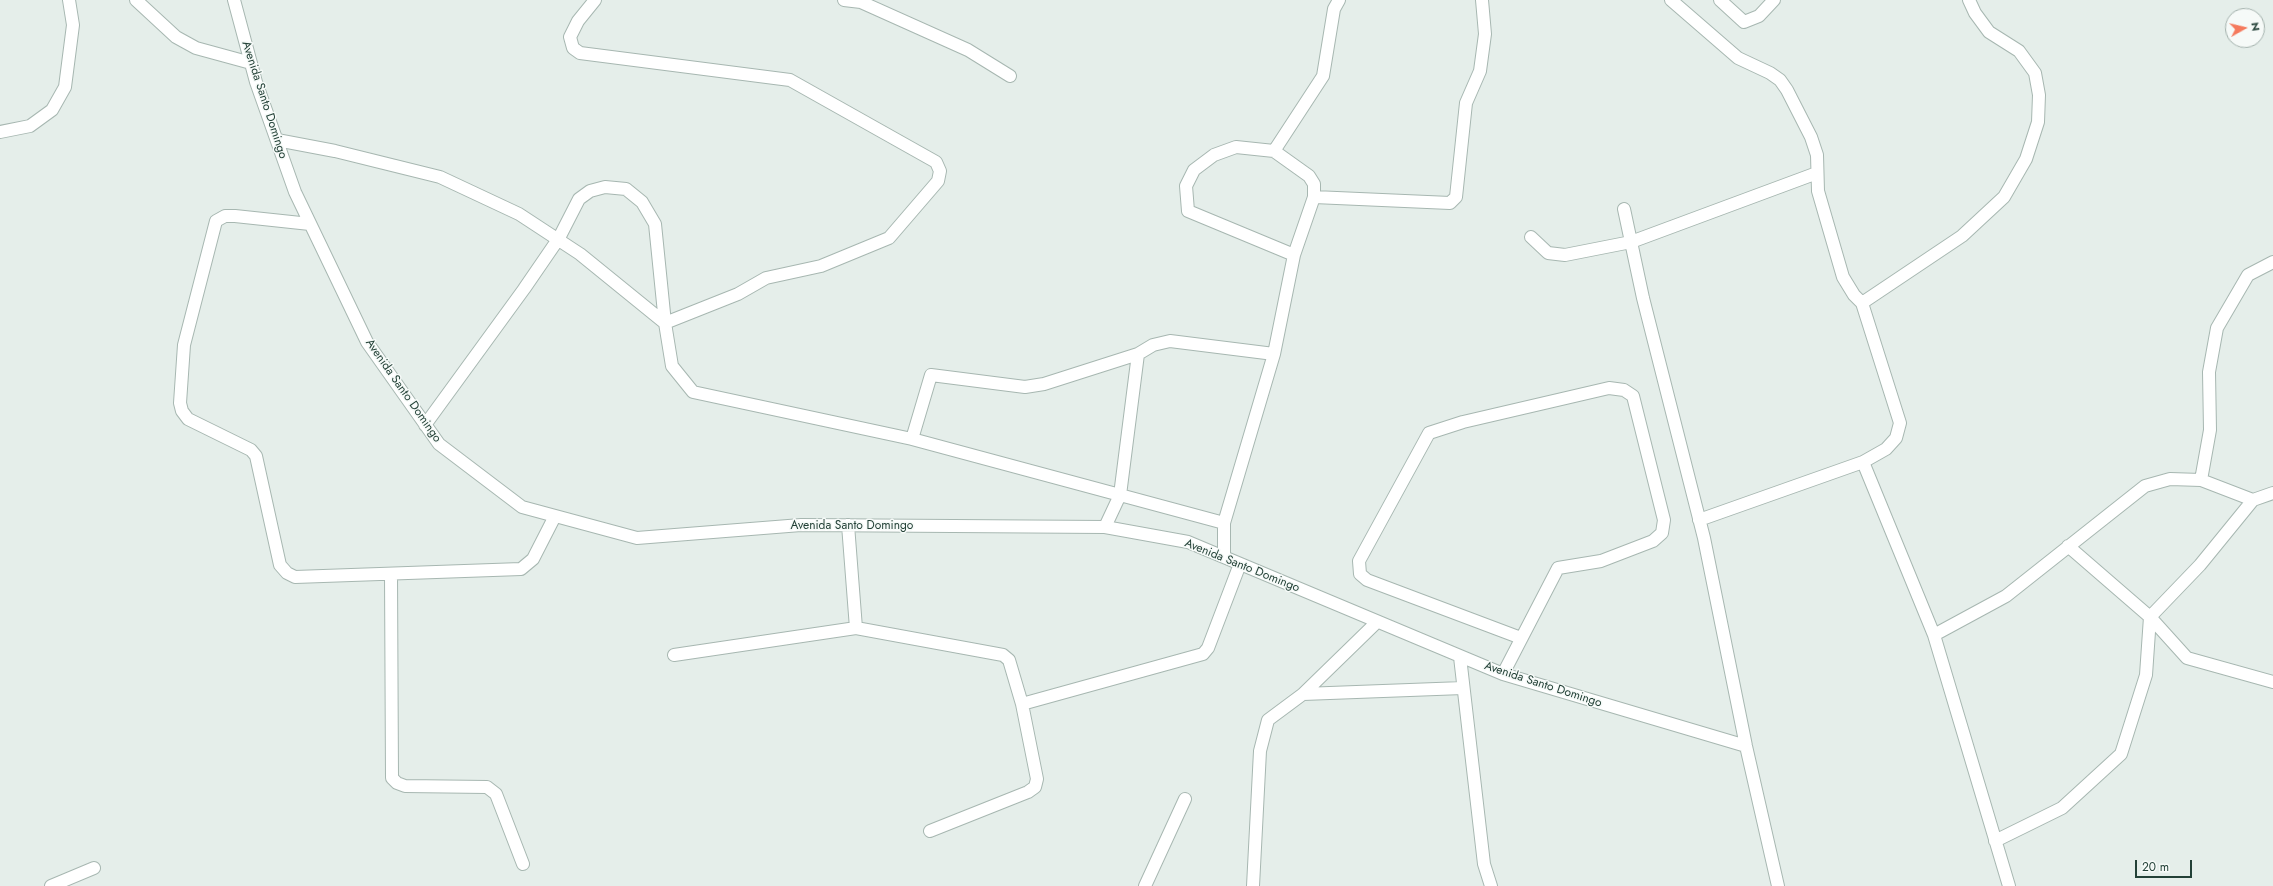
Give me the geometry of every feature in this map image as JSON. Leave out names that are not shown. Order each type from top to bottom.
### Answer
[{"type":"street","points":[[0,132],[30,126],[52,110],[65,87],[73,25],[69,0]]},
{"type":"street","points":[[136,0],[176,37],[196,48],[251,63]]},
{"type":"street","name":"Avenida Santo Domingo","points":[[234,0],[251,63],[295,192],[367,342],[439,444],[522,507],[638,538],[801,525],[848,525],[1105,527],[1188,542],[1503,674],[1746,746]]},
{"type":"street","points":[[594,0],[578,21],[570,37],[573,48],[580,53],[790,80],[936,162],[940,170],[938,181],[889,238],[821,266],[766,278],[738,294],[666,323]]},
{"type":"street","points":[[844,0],[861,2],[968,50],[1010,76]]},
{"type":"street","points":[[1274,151],[1323,76],[1334,9],[1339,0]]},
{"type":"street","points":[[1314,197],[1450,203],[1456,197],[1466,103],[1480,71],[1485,34],[1482,0]]},
{"type":"street","points":[[1671,0],[1738,58],[1770,73],[1780,80],[1811,137],[1817,155],[1818,191],[1843,277],[1854,295],[1862,303],[1900,423],[1896,438],[1886,450],[1863,462],[1699,520]]},
{"type":"street","points":[[1720,0],[1744,22],[1759,16],[1774,0]]},
{"type":"street","points":[[1862,303],[1962,236],[2004,197],[2026,160],[2038,122],[2039,95],[2036,73],[2019,51],[1988,32],[1975,13],[1969,0]]},
{"type":"street","points":[[277,140],[335,151],[440,177],[519,214],[559,238],[666,323]]},
{"type":"street","points":[[1224,557],[1224,523],[1274,354],[1294,255],[1314,197],[1314,184],[1309,176],[1274,151],[1236,147],[1214,155],[1194,170],[1186,186],[1188,211],[1294,255]]},
{"type":"street","points":[[1531,238],[1548,253],[1565,255],[1631,242],[1817,173]]},
{"type":"street","points":[[425,425],[524,290],[559,238],[579,199],[590,191],[605,187],[626,189],[642,202],[655,224],[672,366],[693,392],[912,439],[1224,523]]},
{"type":"street","points":[[1624,209],[1699,520],[1746,746],[1778,886]]},
{"type":"street","points":[[310,224],[235,216],[225,216],[216,221],[184,345],[180,403],[182,411],[188,419],[251,450],[256,456],[280,565],[287,573],[295,577],[522,569],[533,559],[555,516]]},
{"type":"street","points":[[2201,480],[2210,430],[2209,372],[2217,328],[2248,275],[2273,262]]},
{"type":"street","points":[[912,439],[931,375],[1025,387],[1044,384],[1138,354],[1153,345],[1170,340],[1274,354]]},
{"type":"street","points":[[1105,527],[1120,495],[1138,354]]},
{"type":"street","points":[[1503,674],[1558,568],[1601,561],[1653,541],[1662,533],[1664,520],[1633,396],[1624,390],[1609,388],[1463,422],[1429,433],[1359,560],[1360,574],[1367,580],[1521,638]]},
{"type":"street","points":[[1863,462],[1934,635],[2009,886]]},
{"type":"street","points":[[1934,635],[2006,596],[2145,486],[2170,479],[2201,480],[2253,500]]},
{"type":"street","points":[[1995,841],[2062,808],[2121,754],[2146,675],[2150,617],[2200,565],[2253,500],[2273,493]]},
{"type":"street","points":[[848,525],[856,628]]},
{"type":"street","points":[[2068,546],[2150,617],[2187,658],[2273,682]]},
{"type":"street","points":[[1022,704],[1203,654],[1208,648],[1240,564]]},
{"type":"street","points":[[391,574],[392,778],[397,784],[405,786],[486,787],[496,794],[523,864]]},
{"type":"street","points":[[1253,886],[1260,751],[1268,720],[1303,694],[1377,622]]},
{"type":"street","points":[[674,655],[856,628],[1003,655],[1009,660],[1022,704],[1037,779],[1035,787],[1028,792],[930,831]]},
{"type":"street","points":[[1460,656],[1484,864],[1491,886]]},
{"type":"street","points":[[1303,694],[1463,688]]},
{"type":"street","points":[[1145,886],[1185,799]]},
{"type":"street","points":[[51,886],[94,868]]}]
